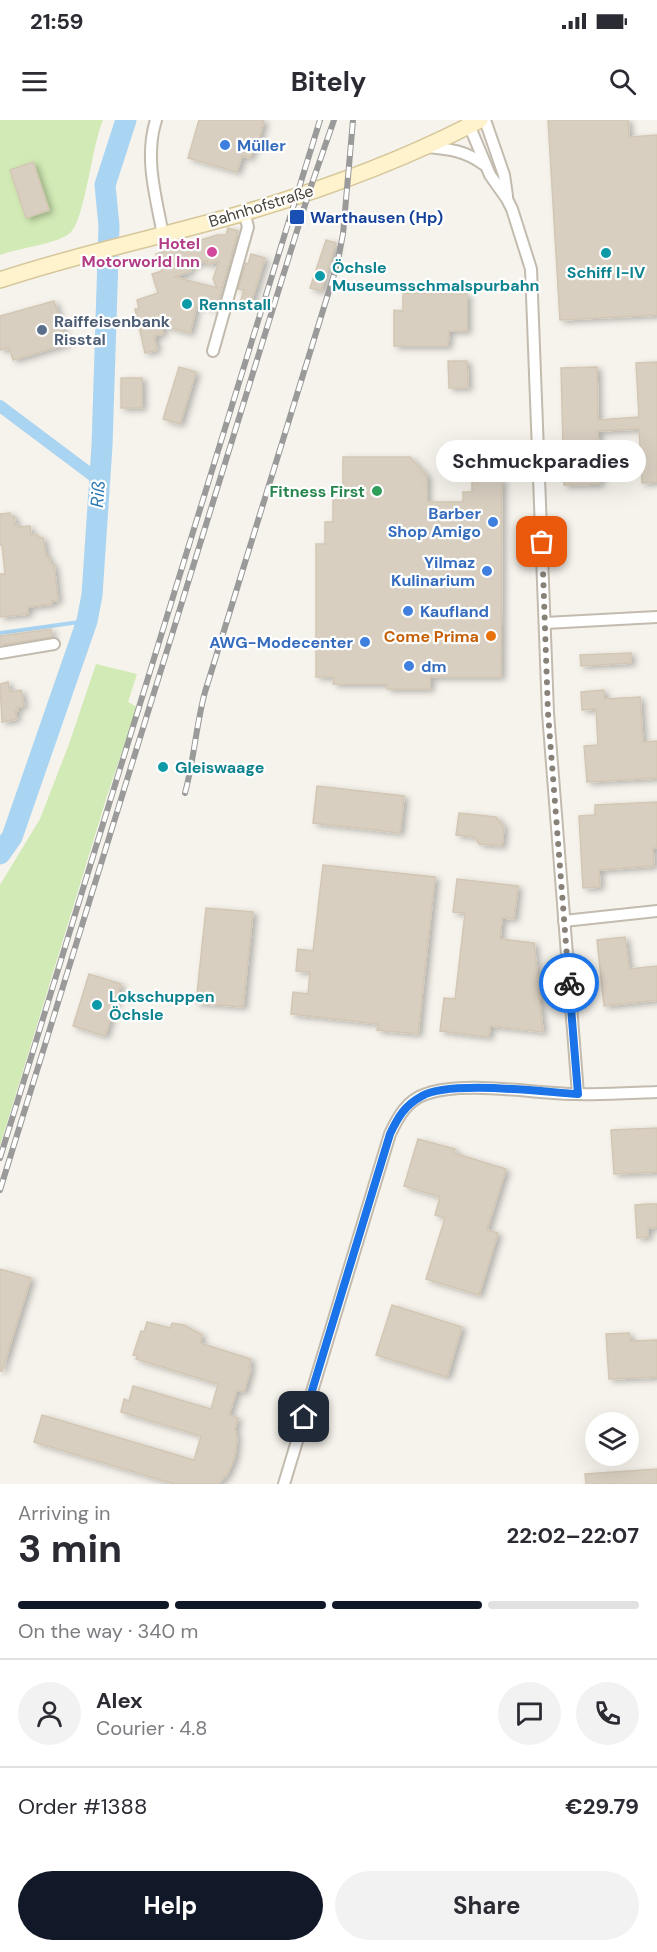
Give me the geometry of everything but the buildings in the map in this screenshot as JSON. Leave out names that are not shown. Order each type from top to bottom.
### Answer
[{"type":"main road","name":"Bahnhofstraße","points":[[0,280],[244,212],[347,180],[424,147],[472,122]]},
{"type":"street","points":[[156,120],[151,150],[152,172],[163,235]]},
{"type":"street","points":[[485,120],[504,175],[507,199],[531,269],[548,713],[578,1094]]},
{"type":"street","points":[[472,122],[490,176],[507,199]]},
{"type":"street","points":[[424,147],[457,150],[485,165]]},
{"type":"street","points":[[213,351],[248,227],[244,212]]},
{"type":"street","points":[[545,623],[657,617]]},
{"type":"street","points":[[0,653],[54,644]]},
{"type":"street","points":[[564,921],[657,911]]},
{"type":"street","points":[[284,1484],[390,1134],[399,1115],[408,1105],[424,1094],[444,1089],[470,1088],[578,1094],[657,1092]]},
{"type":"green space","points":[[0,120],[103,120],[80,212],[71,232],[48,243],[0,255]]},
{"type":"green space","points":[[96,664],[137,674],[128,702],[137,707],[107,796],[0,1146],[0,885],[40,819]]},
{"type":"waterway","name":"Riß","points":[[0,854],[12,837],[87,621],[92,595],[102,446],[109,226],[105,185],[126,120]]},
{"type":"waterway","points":[[0,406],[100,481]]},
{"type":"waterway","points":[[0,633],[87,621]]},
{"type":"railway","points":[[0,1158],[320,120]]},
{"type":"railway","points":[[0,1190],[309,192],[334,120]]},
{"type":"railway","points":[[185,793],[205,692],[337,265],[343,234],[353,120]]},
{"type":"way so far","points":[[542,542],[548,713],[569,983]]},
{"type":"place","name":"Müller","points":[[225,145]]},
{"type":"place","name":"Warthausen (Hp)","points":[[297,217]]},
{"type":"place","name":"Hotel Motorworld Inn","points":[[212,252]]},
{"type":"place","name":"Schiff I-IV","points":[[606,253]]},
{"type":"place","name":"Öchsle Museumsschmalspurbahn","points":[[320,276]]},
{"type":"place","name":"Rennstall","points":[[187,304]]},
{"type":"place","name":"Raiffeisenbank Risstal","points":[[42,330]]},
{"type":"place","name":"Fitness First","points":[[377,491]]},
{"type":"place","name":"Barber Shop Amigo","points":[[493,522]]},
{"type":"place","name":"Schmuckparadies","points":[[542,542]]},
{"type":"place","name":"Yilmaz Kulinarium","points":[[487,571]]},
{"type":"place","name":"Kaufland","points":[[408,611]]},
{"type":"place","name":"Come Prima","points":[[491,636]]},
{"type":"place","name":"AWG-Modecenter","points":[[365,642]]},
{"type":"place","name":"dm","points":[[409,666]]},
{"type":"place","name":"Gleiswaage","points":[[163,767]]},
{"type":"place","name":"Lokschuppen Öchsle","points":[[97,1005]]},
{"type":"route","points":[[304,1417],[390,1134],[399,1115],[408,1105],[424,1094],[444,1089],[470,1088],[578,1094],[569,983]]}]
